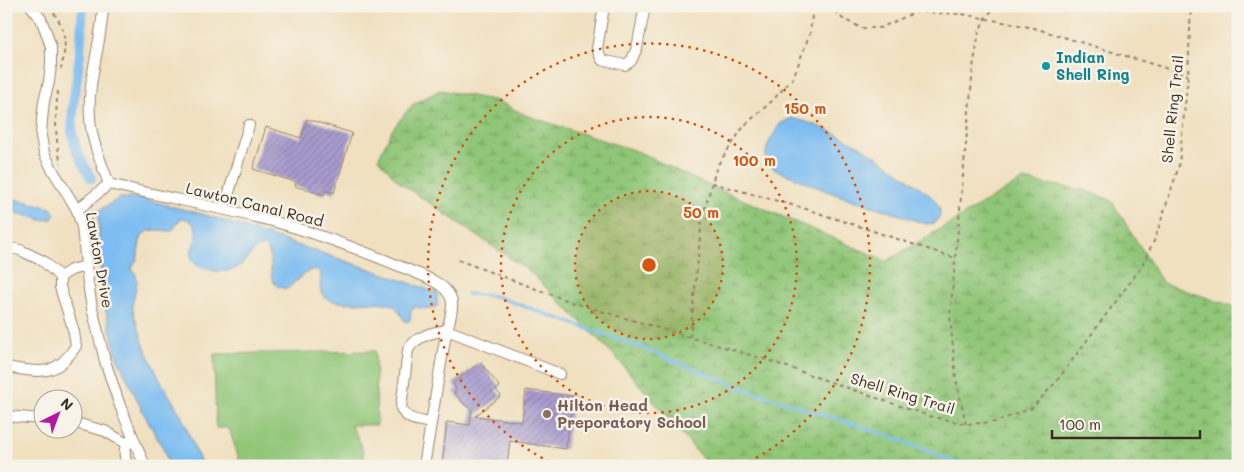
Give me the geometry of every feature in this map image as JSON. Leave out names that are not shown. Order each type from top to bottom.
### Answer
[{"type":"street","name":"Lawton Drive","points":[[31,6],[40,19],[51,47],[52,65],[42,120],[41,136],[44,153],[77,210],[82,227],[92,308],[105,361],[130,441],[145,466]]},
{"type":"street","points":[[77,210],[109,184],[93,137],[90,117],[91,84],[104,6]]},
{"type":"street","points":[[604,6],[597,50],[599,56],[602,60],[624,65],[631,61],[637,48],[645,6]]},
{"type":"street","points":[[224,209],[249,125]]},
{"type":"street","name":"Lawton Canal Road","points":[[109,184],[273,221],[389,262],[434,281],[445,288],[451,298],[452,306],[424,466]]},
{"type":"street","points":[[6,247],[20,250],[43,261],[60,277],[60,287],[74,332],[76,346],[68,358],[49,370],[33,371],[6,367]]},
{"type":"street","points":[[60,277],[70,270],[86,266]]},
{"type":"street","points":[[431,423],[408,418],[401,408],[408,350],[417,339],[435,332],[447,330],[560,374]]},
{"type":"street","points":[[6,416],[32,418]]},
{"type":"street","points":[[82,425],[106,431],[130,441],[125,448],[125,458],[128,466]]},
{"type":"path","points":[[690,337],[702,218],[717,166],[744,126],[772,101],[793,78],[810,33],[814,6]]},
{"type":"path","points":[[830,6],[843,19],[862,28],[880,28],[916,12],[962,14],[985,18],[1034,28],[1188,75]]},
{"type":"path","points":[[966,424],[956,379],[950,316],[979,32],[985,18],[996,6]]},
{"type":"path","name":"Shell Ring Trail","points":[[458,260],[574,302],[764,360],[929,416],[966,424],[995,422],[1032,408],[1056,382],[1140,269],[1156,239],[1179,166],[1188,75],[1190,6]]},
{"type":"path","points":[[712,183],[803,208],[955,258]]},
{"type":"green space","points":[[440,90],[498,101],[525,115],[639,152],[694,179],[887,261],[1022,180],[1084,190],[1111,200],[1163,283],[1238,308],[1238,466],[709,466],[615,356],[530,272],[399,182],[378,159],[392,130],[412,105]]},
{"type":"green space","points":[[375,351],[377,425],[350,425],[361,444],[364,466],[241,466],[229,428],[216,428],[214,354]]},
{"type":"water","points":[[791,118],[824,128],[872,154],[931,196],[939,206],[940,216],[935,223],[926,224],[829,192],[774,169],[765,157],[768,144],[780,124]]},
{"type":"water","points":[[6,197],[51,208],[55,214],[52,219],[42,220],[6,210]]},
{"type":"water","points":[[120,198],[139,198],[206,215],[379,272],[437,293],[437,306],[430,309],[414,307],[411,310],[410,320],[406,322],[397,309],[390,304],[343,302],[326,299],[320,287],[321,274],[316,269],[304,274],[287,289],[280,287],[273,280],[269,252],[265,246],[255,250],[234,269],[216,271],[199,266],[192,259],[191,255],[196,238],[196,229],[189,220],[181,218],[172,231],[156,230],[146,232],[141,238],[138,257],[132,269],[136,275],[137,282],[132,305],[134,314],[145,348],[160,380],[181,415],[202,466],[169,466],[164,450],[144,414],[117,357],[105,307],[101,275],[98,211]]},
{"type":"building","points":[[307,119],[352,133],[334,193],[325,190],[324,195],[295,186],[296,182],[253,169],[266,127],[301,138]]},
{"type":"building","name":"Hilton Head Preporatory School","points":[[480,362],[500,387],[496,390],[501,396],[475,416],[522,422],[526,390],[573,396],[566,449],[510,441],[507,466],[442,466],[447,422],[470,425],[472,410],[454,392],[457,390],[453,384]]},
{"type":"waterway","points":[[83,6],[72,132],[77,152],[91,178]]},
{"type":"waterway","points":[[467,294],[495,296],[648,350],[741,388],[896,438],[963,466]]},
{"type":"place","name":"Indian Shell Ring","points":[[1046,66]]},
{"type":"place","name":"Hilton Head Preporatory School","points":[[547,414]]}]
